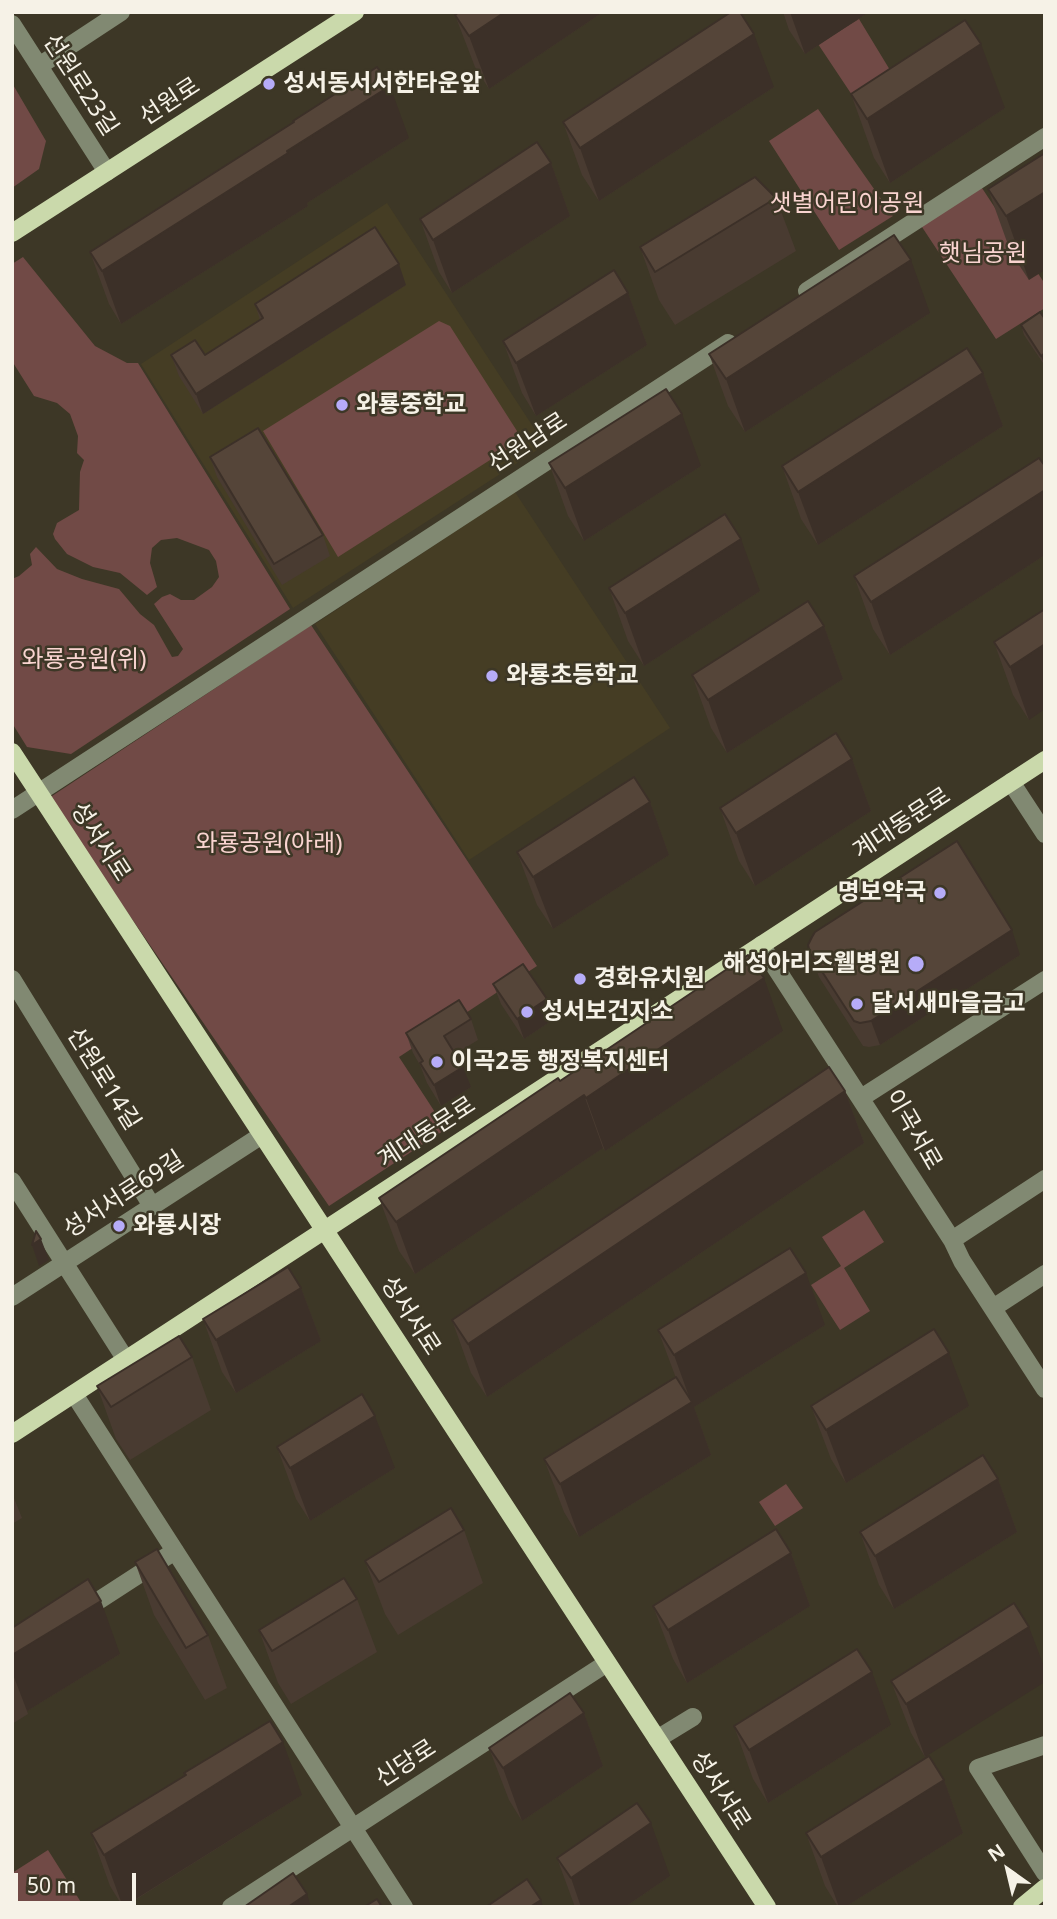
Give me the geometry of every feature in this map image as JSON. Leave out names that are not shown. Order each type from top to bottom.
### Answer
[{"type":"main road","name":"선원로","points":[[12,233],[355,12]]},
{"type":"main road","name":"성서서로","points":[[12,752],[767,1907]]},
{"type":"main road","name":"계대동문로","points":[[12,1434],[1045,760]]},
{"type":"main road","points":[[1022,1907],[1045,1888]]},
{"type":"street","points":[[39,66],[121,12]]},
{"type":"street","name":"선원로23길","points":[[12,24],[107,172]]},
{"type":"street","points":[[788,303],[1045,136]]},
{"type":"street","name":"선원남로","points":[[12,810],[743,333]]},
{"type":"street","points":[[1011,782],[1045,834]]},
{"type":"street","points":[[761,944],[861,1098]]},
{"type":"street","name":"선원로14길","points":[[12,979],[152,1206]]},
{"type":"street","name":"이곡서로","points":[[1044,1387],[861,1098],[1045,980]]},
{"type":"street","name":"성서서로69길","points":[[12,1297],[262,1135]]},
{"type":"street","points":[[952,1240],[1045,1179]]},
{"type":"street","points":[[12,1181],[126,1360]]},
{"type":"street","points":[[993,1308],[1045,1274]]},
{"type":"street","points":[[74,1394],[404,1907]]},
{"type":"street","points":[[71,1619],[175,1551]]},
{"type":"street","name":"신당로","points":[[231,1907],[607,1663]]},
{"type":"street","points":[[657,1739],[693,1717]]},
{"type":"street","points":[[1045,1745],[978,1768],[1045,1873]]},
{"type":"shaded area","name":"와룡중학교","points":[[387,203],[545,445],[293,608],[141,364]]},
{"type":"shaded area","name":"와룡초등학교","points":[[515,492],[670,728],[469,860],[315,624]]},
{"type":"green space","points":[[859,19],[893,75],[854,98],[818,44]]},
{"type":"green space","points":[[12,83],[46,141],[39,169],[12,188]]},
{"type":"green space","name":"샛별어린이공원","points":[[818,109],[893,216],[839,250],[769,141]]},
{"type":"green space","name":"햇님공원","points":[[980,185],[1045,284],[1045,308],[996,339],[920,224]]},
{"type":"green space","name":"와룡공원(위)","points":[[23,257],[95,346],[127,363],[138,363],[290,609],[71,754],[27,747],[12,723],[12,579],[32,565],[30,554],[36,547],[57,569],[119,589],[140,614],[154,625],[172,657],[178,656],[183,649],[154,604],[170,594],[181,600],[194,600],[212,587],[219,577],[216,561],[209,550],[177,538],[161,540],[152,548],[150,563],[157,587],[147,595],[120,573],[93,567],[67,554],[55,539],[53,534],[57,523],[79,510],[80,472],[84,460],[77,453],[78,436],[70,414],[57,403],[34,396],[12,361],[12,264]]},
{"type":"green space","points":[[439,321],[450,326],[517,431],[512,446],[338,557],[263,431]]},
{"type":"green space","name":"와룡공원(아래)","points":[[311,625],[537,966],[399,1057],[446,1129],[329,1206],[49,798]]},
{"type":"green space","points":[[864,1210],[884,1242],[844,1268],[870,1311],[840,1330],[811,1285],[841,1266],[822,1237]]},
{"type":"green space","points":[[786,1484],[803,1508],[775,1526],[759,1502]]},
{"type":"green space","points":[[48,1850],[84,1907],[12,1907],[12,1873]]},
{"type":"building","points":[[459,12],[505,12],[469,36],[455,15]]},
{"type":"building","points":[[731,12],[740,12],[754,34],[580,148],[563,122]]},
{"type":"building","points":[[965,20],[981,44],[867,119],[851,94]]},
{"type":"building","points":[[377,67],[390,86],[102,271],[90,252]]},
{"type":"building","points":[[537,142],[551,163],[433,240],[420,219]]},
{"type":"building","points":[[1045,153],[1045,192],[1006,216],[988,189]]},
{"type":"building","points":[[755,177],[776,198],[655,272],[640,247]]},
{"type":"building","points":[[375,227],[399,264],[196,394],[171,355],[195,340],[205,355],[263,318],[255,304]]},
{"type":"building","points":[[894,235],[911,260],[726,379],[709,354]]},
{"type":"building","points":[[614,270],[628,293],[516,363],[503,341]]},
{"type":"building","points":[[1040,312],[1045,319],[1045,353],[1041,356],[1021,325]]},
{"type":"building","points":[[967,348],[983,373],[798,492],[782,466]]},
{"type":"building","points":[[666,389],[682,414],[565,488],[549,463]]},
{"type":"building","points":[[258,428],[323,535],[274,564],[210,457]]},
{"type":"building","points":[[1039,458],[1045,466],[1045,490],[871,602],[854,576]]},
{"type":"building","points":[[725,514],[741,539],[625,613],[609,588]]},
{"type":"building","points":[[808,601],[824,626],[708,700],[692,675]]},
{"type":"building","points":[[1045,609],[1045,644],[1010,667],[994,642]]},
{"type":"building","points":[[836,733],[852,759],[736,833],[720,808]]},
{"type":"building","points":[[634,777],[650,802],[533,877],[517,852]]},
{"type":"building","points":[[957,841],[1012,930],[871,1021],[854,1021],[810,953],[808,945],[812,937],[815,932]]},
{"type":"building","points":[[748,955],[764,978],[586,1098],[584,1095],[396,1222],[379,1198],[558,1078],[560,1081]]},
{"type":"building","points":[[523,964],[547,999],[517,1019],[493,984]]},
{"type":"building","points":[[459,1000],[471,1019],[444,1036],[463,1067],[434,1085],[406,1033]]},
{"type":"building","points":[[829,1067],[845,1091],[468,1344],[452,1320]]},
{"type":"building","points":[[36,1231],[41,1239],[32,1245]]},
{"type":"building","points":[[790,1248],[806,1273],[674,1355],[658,1330]]},
{"type":"building","points":[[288,1267],[301,1288],[216,1340],[203,1319]]},
{"type":"building","points":[[934,1329],[949,1353],[826,1430],[811,1406]]},
{"type":"building","points":[[179,1336],[192,1357],[111,1407],[97,1386]]},
{"type":"building","points":[[676,1377],[692,1402],[560,1484],[544,1459]]},
{"type":"building","points":[[362,1394],[375,1416],[290,1468],[277,1447]]},
{"type":"building","points":[[983,1455],[998,1479],[875,1556],[860,1532]]},
{"type":"building","points":[[451,1508],[464,1530],[379,1582],[365,1561]]},
{"type":"building","points":[[776,1529],[791,1553],[668,1630],[653,1606]]},
{"type":"building","points":[[157,1549],[208,1635],[186,1648],[135,1562]]},
{"type":"building","points":[[344,1578],[357,1599],[272,1651],[259,1630]]},
{"type":"building","points":[[88,1579],[101,1601],[12,1655],[12,1628]]},
{"type":"building","points":[[1014,1603],[1029,1627],[906,1704],[891,1681]]},
{"type":"building","points":[[857,1649],[872,1672],[749,1750],[734,1726]]},
{"type":"building","points":[[570,1693],[584,1713],[503,1768],[489,1748]]},
{"type":"building","points":[[270,1721],[283,1742],[104,1855],[91,1833]]},
{"type":"building","points":[[929,1756],[944,1780],[821,1857],[806,1833]]},
{"type":"building","points":[[637,1803],[651,1823],[571,1878],[557,1858]]},
{"type":"building","points":[[293,1873],[307,1894],[288,1907],[244,1907]]},
{"type":"building","points":[[527,1879],[541,1900],[530,1907],[486,1907]]},
{"type":"building","points":[[377,1899],[382,1907],[364,1907]]},
{"type":"place","name":"성서동서서한타운앞","points":[[269,84]]},
{"type":"place","name":"와룡중학교","points":[[342,405]]},
{"type":"place","name":"와룡초등학교","points":[[492,676]]},
{"type":"place","name":"명보약국","points":[[940,893]]},
{"type":"place","name":"해성아리즈웰병원","points":[[916,964]]},
{"type":"place","name":"경화유치원","points":[[580,979]]},
{"type":"place","name":"달서새마을금고","points":[[857,1004]]},
{"type":"place","name":"성서보건지소","points":[[527,1012]]},
{"type":"place","name":"이곡2동 행정복지센터","points":[[437,1062]]},
{"type":"place","name":"와룡시장","points":[[119,1226]]}]
